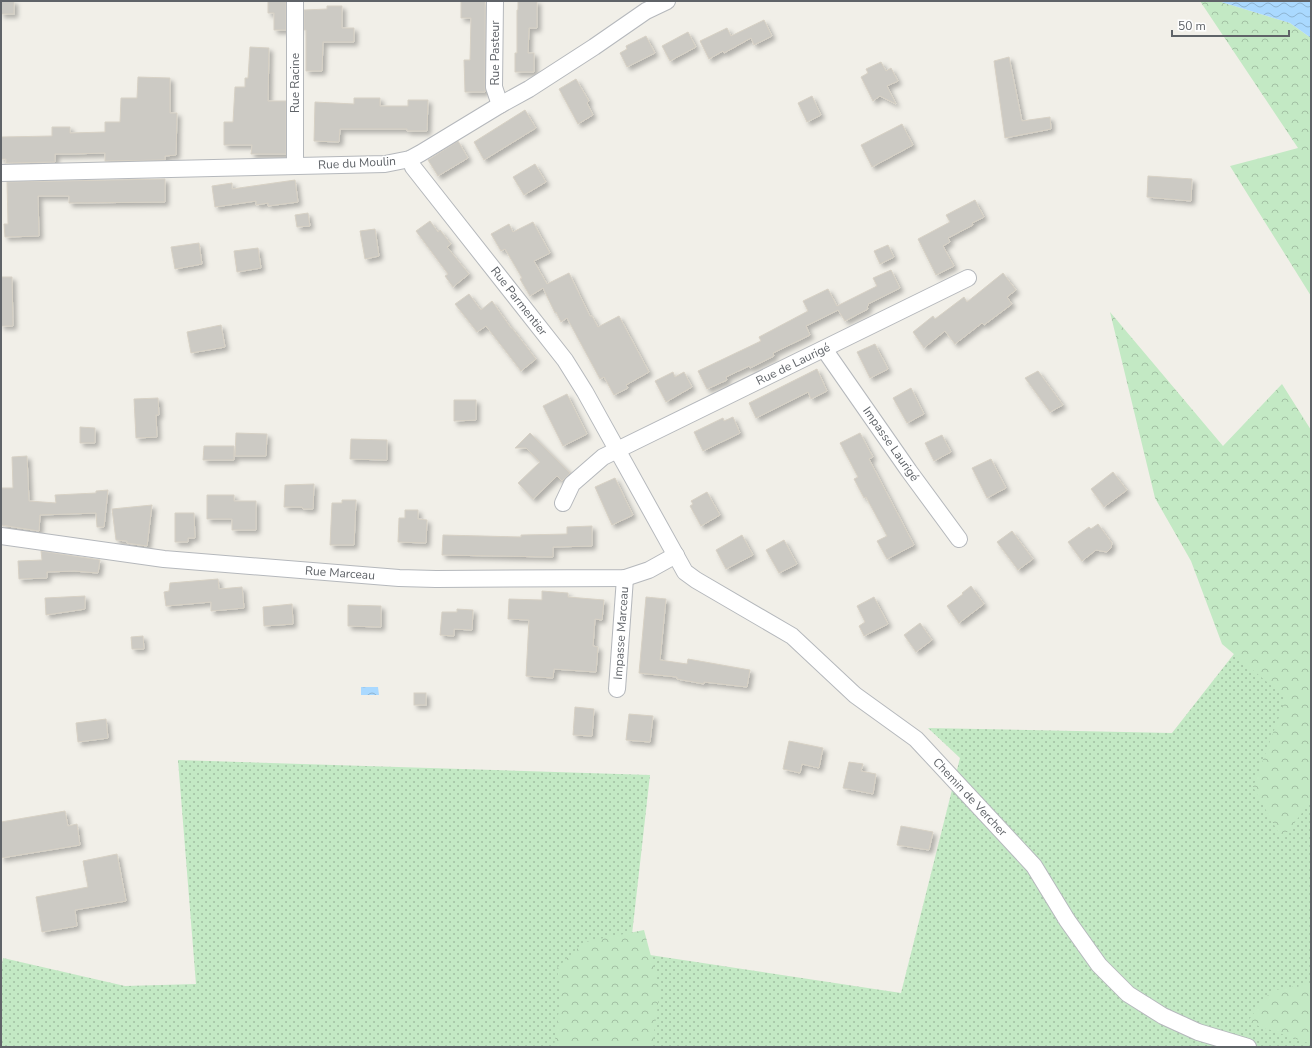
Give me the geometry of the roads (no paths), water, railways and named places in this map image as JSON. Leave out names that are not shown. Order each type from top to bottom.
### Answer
[{"type":"street","name":"Rue Racine","points":[[295,1],[295,166]]},
{"type":"street","name":"Rue Pasteur","points":[[495,1],[494,87],[500,105]]},
{"type":"street","name":"Rue du Moulin","points":[[1,173],[385,164],[410,159],[529,89],[588,52],[646,11],[667,1]]},
{"type":"street","name":"Rue Parmentier","points":[[410,159],[413,167],[565,360],[585,392],[676,555]]},
{"type":"street","name":"Rue de Laurigé","points":[[618,450],[968,278]]},
{"type":"street","name":"Impasse Laurigé","points":[[824,348],[959,539]]},
{"type":"street","points":[[563,503],[572,484],[603,458],[618,450]]},
{"type":"street","name":"Rue Marceau","points":[[1,536],[164,559],[399,578],[625,578],[649,570],[676,555]]},
{"type":"street","name":"Chemin de Vercher","points":[[676,555],[685,572],[696,580],[792,636],[856,695],[916,738],[1034,866],[1067,920],[1098,965],[1128,994],[1163,1016],[1198,1032],[1248,1047]]},
{"type":"street","name":"Impasse Marceau","points":[[617,689],[625,578]]},
{"type":"water","points":[[1218,1],[1311,1],[1311,38],[1290,23]]},
{"type":"water","points":[[361,687],[378,687],[379,695],[361,695]]}]
